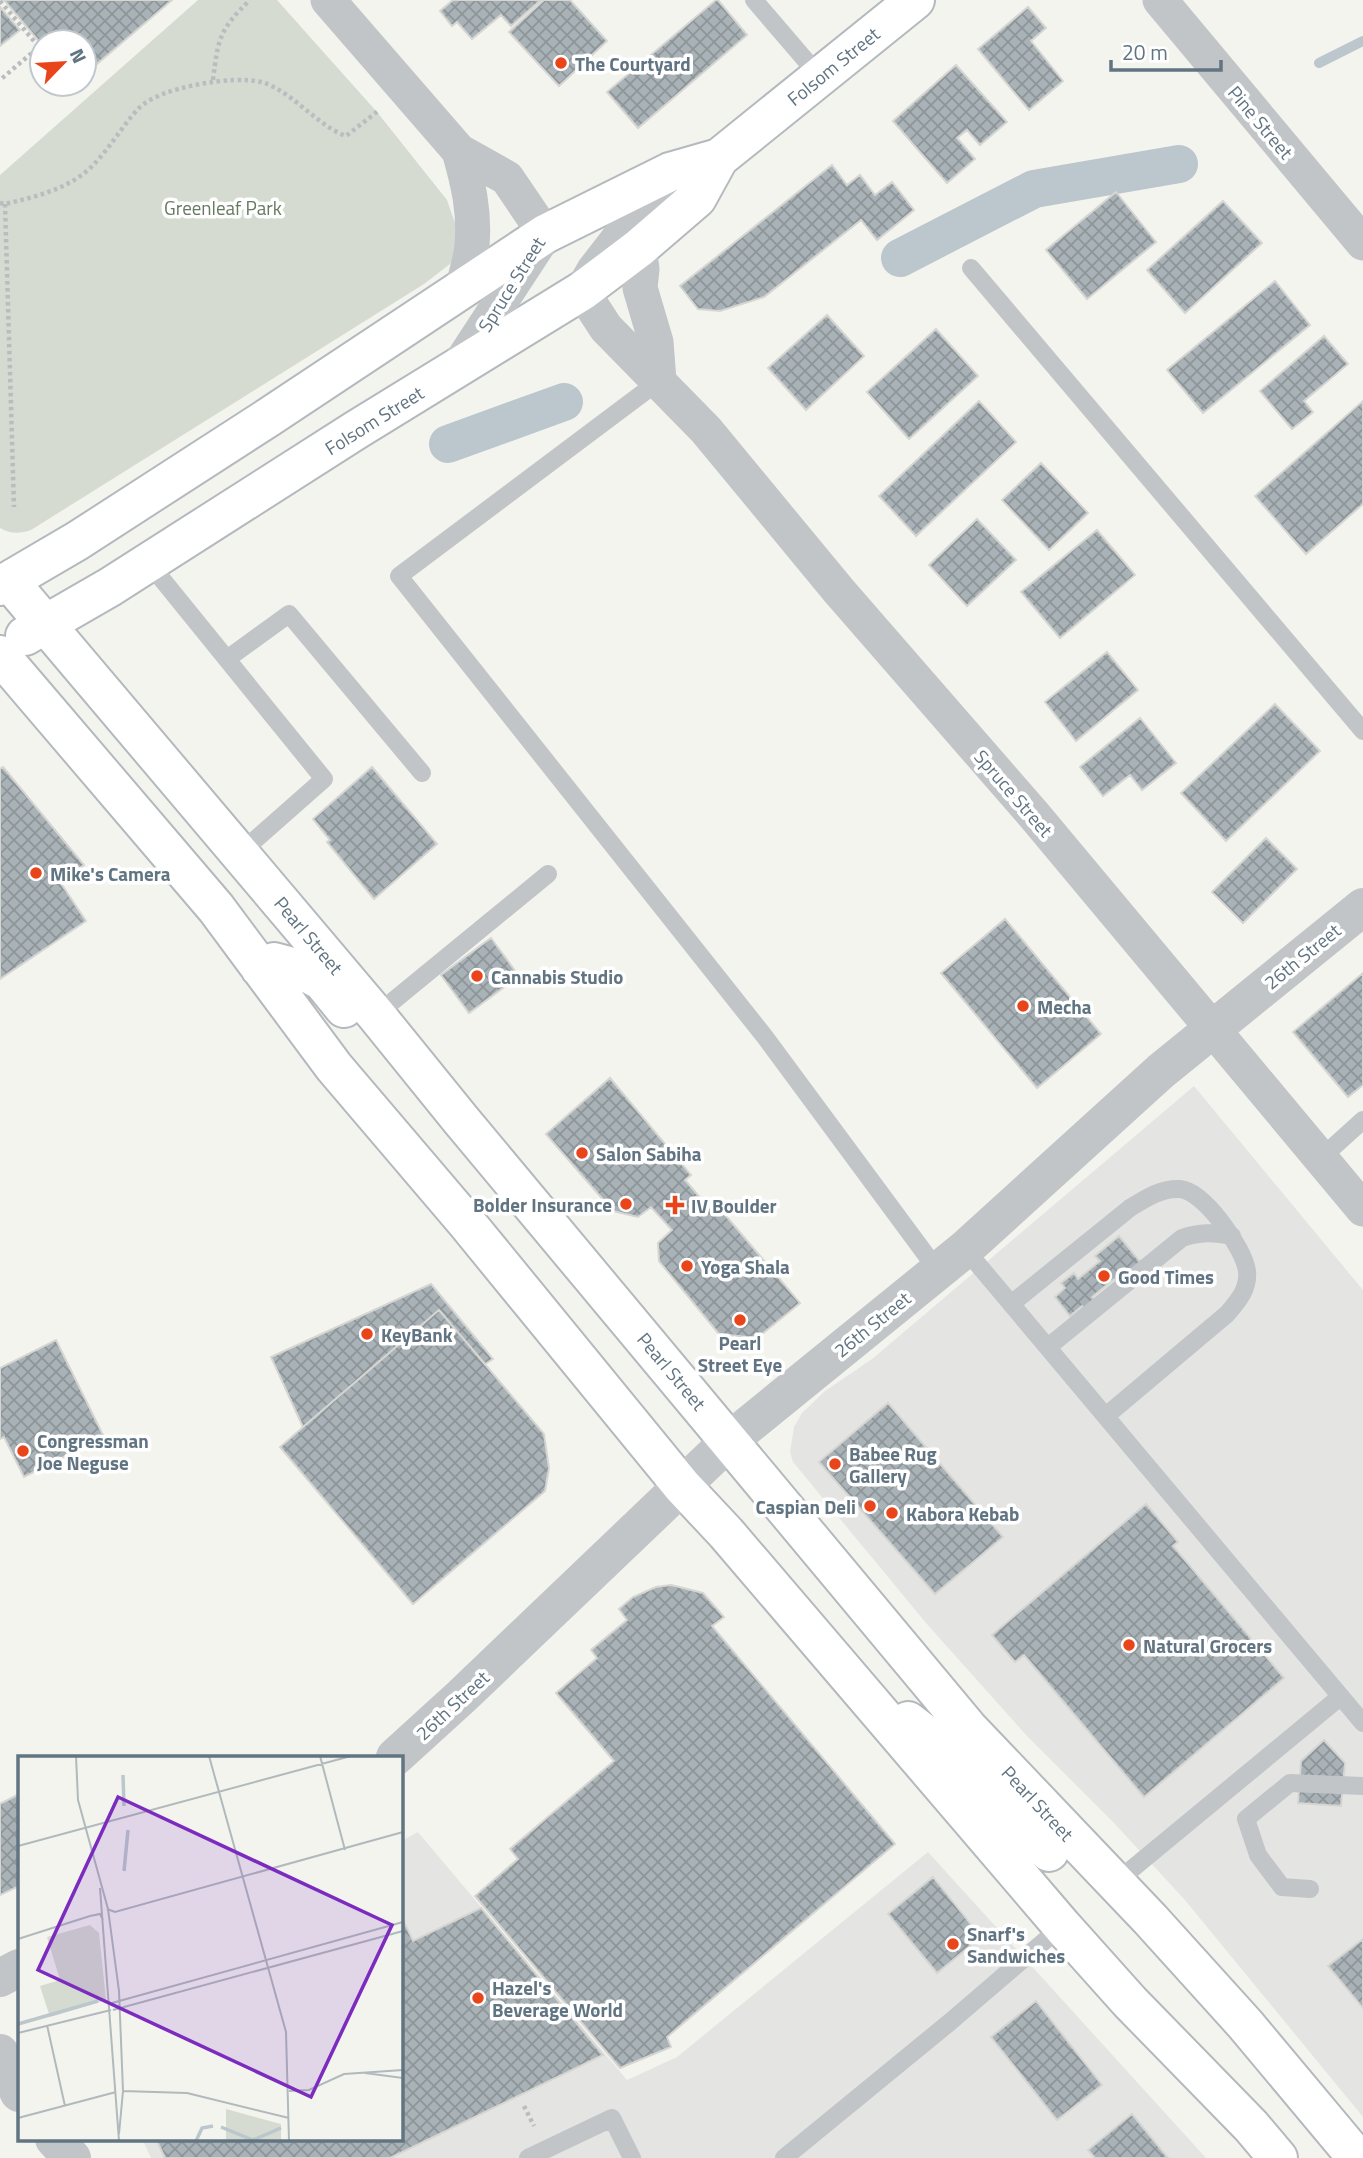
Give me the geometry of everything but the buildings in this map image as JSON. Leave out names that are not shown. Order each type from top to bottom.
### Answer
[{"type":"main road","name":"Folsom Street","points":[[3,580],[77,541],[545,234],[670,172],[719,158],[915,0]]},
{"type":"main road","name":"Folsom Street","points":[[0,652],[110,587],[582,291],[639,248],[698,198],[719,158]]},
{"type":"main road","name":"Pearl Street","points":[[3,580],[47,624],[376,1014],[461,1120],[968,1728],[1245,2024],[1357,2158]]},
{"type":"main road","points":[[0,652],[216,908],[334,1067],[466,1222],[682,1486],[726,1533],[1062,1926],[1278,2158]]},
{"type":"main road","points":[[260,968],[274,962],[300,969],[322,981],[410,1083],[461,1120]]},
{"type":"main road","points":[[850,1679],[948,1752],[1078,1880],[1090,1889],[1115,1883]]},
{"type":"street","name":"Spruce Street","points":[[328,0],[459,151],[507,178],[545,234],[458,367]]},
{"type":"street","name":"Pine Street","points":[[1160,0],[1363,243]]},
{"type":"street","name":"Spruce Street","points":[[459,151],[470,188],[472,224],[472,247],[462,289]]},
{"type":"street","points":[[582,291],[594,270],[670,172]]},
{"type":"street","points":[[639,248],[642,269],[640,288],[656,342],[659,381]]},
{"type":"street","name":"Spruce Street","points":[[582,291],[606,328],[706,430],[839,591],[1077,866],[1363,1209]]},
{"type":"street","name":"26th Street","points":[[396,1756],[730,1440],[951,1260],[1161,1071],[1363,907]]},
{"type":"street","points":[[0,1978],[18,1969]]},
{"type":"street","points":[[0,2053],[18,2091]]},
{"type":"street","points":[[55,2140],[72,2158]]},
{"type":"lane","points":[[754,0],[820,77]]},
{"type":"lane","points":[[971,268],[1363,731]]},
{"type":"lane","points":[[659,381],[399,576],[808,1092],[951,1260],[1011,1304],[1107,1415],[1363,1723]]},
{"type":"lane","points":[[148,562],[324,779],[240,853]]},
{"type":"lane","points":[[227,659],[289,614],[422,773]]},
{"type":"lane","points":[[376,1014],[548,874]]},
{"type":"lane","points":[[1321,1158],[1363,1120]]},
{"type":"lane","points":[[1011,1304],[1130,1208],[1167,1189],[1184,1189],[1196,1196],[1232,1236],[1243,1256],[1247,1272],[1246,1287],[1240,1298],[1227,1314],[1107,1415]]},
{"type":"lane","points":[[1048,1347],[1182,1238],[1211,1232],[1232,1236]]},
{"type":"lane","points":[[1115,1883],[1340,1697]]},
{"type":"lane","points":[[1310,1889],[1282,1887],[1258,1855],[1246,1819],[1290,1783],[1363,1786]]},
{"type":"lane","points":[[784,2158],[1062,1926]]},
{"type":"lane","points":[[535,2156],[611,2118],[632,2158]]},
{"type":"path","points":[[214,80],[218,43],[224,27],[250,0]]},
{"type":"path","points":[[0,1],[39,47],[0,80]]},
{"type":"path","points":[[14,507],[3,204],[49,193],[87,170],[141,106],[177,89],[214,80],[262,82],[305,109],[330,130],[346,136],[405,89]]},
{"type":"shaded area","points":[[1194,1086],[1363,1290],[1363,2117],[1184,1899],[1113,1822],[1027,1736],[926,1623],[793,1462],[790,1452],[794,1427],[802,1413],[825,1391],[872,1359]]},
{"type":"shaded area","points":[[418,1832],[627,2080],[677,2057],[928,1852],[1206,2158],[151,2158],[142,2140],[402,2140],[402,1840]]},
{"type":"green space","name":"Greenleaf Park","points":[[198,0],[277,0],[377,112],[447,200],[456,226],[457,251],[450,264],[424,284],[31,530],[19,533],[8,531],[0,528],[0,175],[87,98],[98,98],[98,88]]},
{"type":"waterway","points":[[1319,63],[1363,41]]},
{"type":"waterway","points":[[900,258],[1034,189],[1179,164]]},
{"type":"waterway","points":[[448,444],[564,402]]},
{"type":"place","name":"The Courtyard","points":[[561,63]]},
{"type":"place","name":"Mike's Camera","points":[[36,873]]},
{"type":"place","name":"Cannabis Studio","points":[[477,976]]},
{"type":"place","name":"Mecha","points":[[1023,1006]]},
{"type":"place","name":"Salon Sabiha","points":[[582,1153]]},
{"type":"place","name":"Bolder Insurance","points":[[626,1204]]},
{"type":"place","name":"IV Boulder","points":[[675,1205]]},
{"type":"place","name":"Yoga Shala","points":[[687,1266]]},
{"type":"place","name":"Good Times","points":[[1104,1276]]},
{"type":"place","name":"Pearl Street Eye","points":[[740,1320]]},
{"type":"place","name":"KeyBank","points":[[367,1334]]},
{"type":"place","name":"Congressman Joe Neguse","points":[[23,1451]]},
{"type":"place","name":"Babee Rug Gallery","points":[[835,1464]]},
{"type":"place","name":"Caspian Deli","points":[[870,1506]]},
{"type":"place","name":"Kabora Kebab","points":[[892,1513]]},
{"type":"place","name":"Natural Grocers","points":[[1129,1645]]},
{"type":"place","name":"Snarf's Sandwiches","points":[[953,1944]]},
{"type":"place","name":"Hazel's Beverage World","points":[[478,1998]]}]
